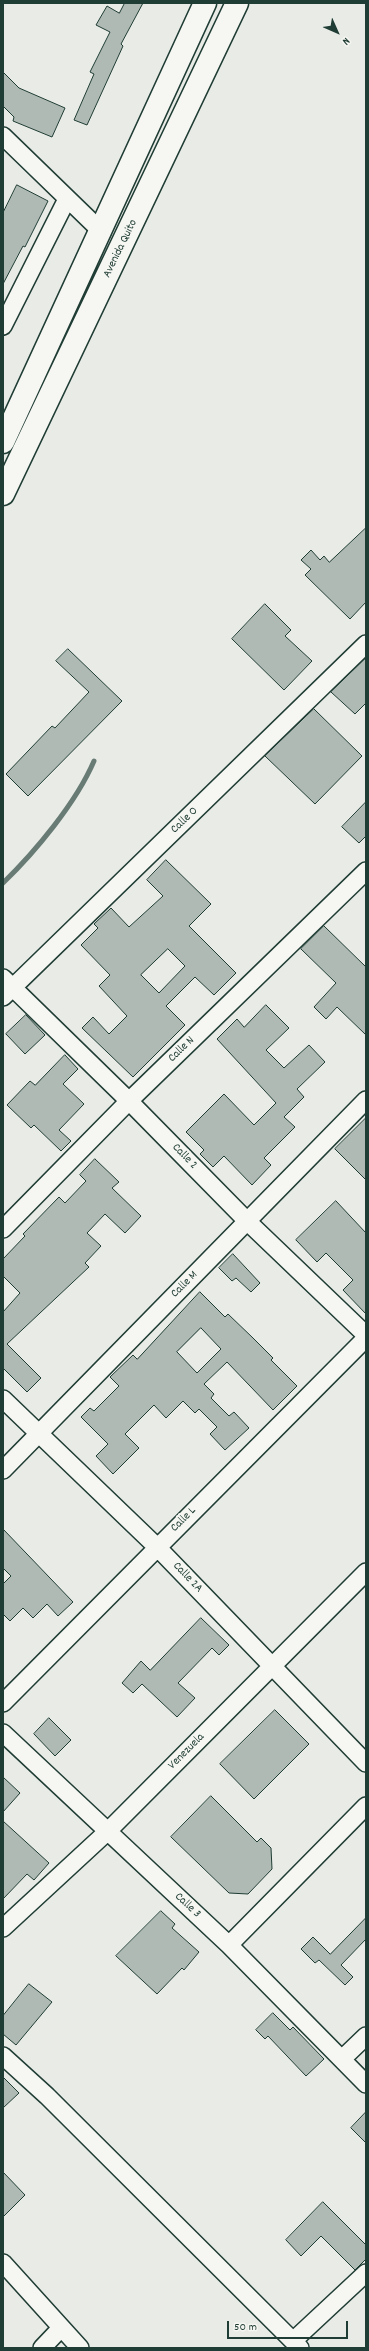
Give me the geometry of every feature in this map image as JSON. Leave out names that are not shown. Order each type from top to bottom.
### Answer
[{"type":"highway","name":"Avenida Quito","points":[[3,442],[102,232],[205,3]]},
{"type":"highway","name":"Avenida Quito","points":[[3,494],[237,3]]},
{"type":"street","points":[[3,136],[102,232]]},
{"type":"street","points":[[3,326],[67,199]]},
{"type":"street","name":"Calle O","points":[[6,987],[366,644]]},
{"type":"street","name":"Calle N","points":[[3,1229],[129,1101],[365,873]]},
{"type":"street","name":"Calle 2","points":[[6,987],[129,1101],[248,1222],[366,1335]]},
{"type":"street","name":"Calle M","points":[[3,1470],[248,1222],[366,1100]]},
{"type":"street","name":"Calle L","points":[[3,1703],[366,1338]]},
{"type":"street","name":"Calle 2A","points":[[3,1399],[157,1547],[366,1763]]},
{"type":"street","name":"Venezuela","points":[[3,1928],[108,1831],[366,1572]]},
{"type":"street","name":"Calle 3","points":[[3,1733],[229,1945],[366,2084]]},
{"type":"street","points":[[229,1945],[366,1806]]},
{"type":"street","points":[[342,2060],[366,2036]]},
{"type":"street","points":[[3,2056],[47,2096],[297,2344],[366,2273]]},
{"type":"street","points":[[3,2263],[80,2348]]},
{"type":"street","points":[[42,2348],[61,2328]]},
{"type":"building","points":[[125,3],[143,3],[121,44],[123,46],[87,125],[74,120],[94,74],[90,72],[110,32],[96,25],[107,6],[119,13]]},
{"type":"building","points":[[3,72],[19,88],[65,108],[52,137],[13,121],[14,117],[3,106]]},
{"type":"building","points":[[17,185],[48,201],[25,247],[23,246],[3,284],[3,213]]},
{"type":"building","points":[[366,528],[366,602],[350,619],[305,575],[311,569],[301,560],[311,550],[320,560],[324,556],[329,562]]},
{"type":"building","points":[[265,604],[291,630],[285,636],[312,661],[284,690],[232,639]]},
{"type":"building","points":[[68,649],[122,701],[28,796],[6,774],[52,726],[55,728],[89,692],[56,661]]},
{"type":"building","points":[[366,658],[366,703],[355,714],[331,692]]},
{"type":"building","points":[[314,709],[362,756],[315,804],[265,756]]},
{"type":"building","points":[[366,802],[366,836],[359,843],[342,827]]},
{"type":"building","points":[[166,860],[211,904],[189,926],[236,973],[214,995],[195,977],[166,1006],[185,1025],[133,1077],[82,1028],[93,1017],[109,1034],[127,1016],[99,986],[110,975],[81,945],[98,928],[94,924],[111,908],[129,927],[163,896],[147,880]],"holes":[[[168,949],[185,966],[159,993],[141,975]]]},
{"type":"building","points":[[324,926],[366,967],[366,1035],[337,1007],[326,1019],[314,1007],[336,983],[301,949]]},
{"type":"building","points":[[266,1005],[289,1028],[266,1050],[284,1068],[309,1045],[325,1062],[297,1089],[304,1097],[284,1117],[295,1127],[264,1158],[271,1165],[252,1185],[224,1156],[213,1167],[200,1154],[204,1150],[186,1132],[224,1094],[254,1125],[276,1103],[217,1039],[237,1019],[244,1027]]},
{"type":"building","points":[[26,1015],[45,1035],[25,1054],[6,1034]]},
{"type":"building","points":[[65,1055],[78,1069],[63,1084],[84,1104],[59,1130],[71,1141],[61,1151],[34,1125],[31,1128],[7,1105],[30,1081],[35,1085]]},
{"type":"building","points":[[366,1118],[366,1180],[335,1149]]},
{"type":"building","points":[[95,1159],[119,1182],[112,1188],[141,1216],[125,1233],[105,1214],[87,1233],[101,1246],[85,1263],[89,1267],[7,1344],[41,1378],[27,1392],[3,1368],[3,1312],[20,1293],[3,1276],[3,1259],[25,1236],[23,1234],[59,1197],[65,1203],[86,1181],[80,1175]]},
{"type":"building","points":[[336,1201],[366,1233],[366,1314],[343,1290],[353,1280],[326,1253],[317,1262],[296,1240]]},
{"type":"building","points":[[233,1254],[260,1283],[251,1292],[236,1278],[232,1281],[219,1268]]},
{"type":"building","points":[[200,1292],[225,1317],[228,1314],[253,1338],[273,1358],[271,1360],[297,1386],[273,1410],[227,1362],[204,1384],[214,1394],[211,1398],[229,1416],[234,1412],[249,1428],[225,1450],[210,1434],[217,1427],[199,1409],[195,1413],[183,1401],[166,1418],[154,1405],[125,1434],[139,1448],[113,1474],[96,1456],[108,1444],[81,1417],[90,1408],[94,1411],[119,1386],[110,1377],[133,1355],[137,1359]],"holes":[[[201,1328],[221,1349],[197,1373],[177,1352]]]},
{"type":"building","points":[[3,1529],[73,1602],[58,1616],[47,1604],[33,1618],[23,1608],[10,1621],[3,1614],[3,1584],[11,1576],[3,1568]]},
{"type":"building","points":[[201,1618],[229,1645],[219,1655],[212,1648],[178,1683],[195,1698],[177,1717],[142,1684],[133,1693],[122,1683],[141,1661],[150,1670]]},
{"type":"building","points":[[275,1710],[309,1744],[254,1799],[220,1764]]},
{"type":"building","points":[[49,1718],[71,1740],[55,1756],[34,1734]]},
{"type":"building","points":[[3,1777],[20,1793],[3,1812]]},
{"type":"building","points":[[211,1796],[257,1842],[261,1838],[271,1848],[272,1869],[248,1894],[229,1893],[171,1837]]},
{"type":"building","points":[[3,1821],[49,1863],[34,1880],[27,1874],[3,1899]]},
{"type":"building","points":[[161,1911],[175,1924],[172,1928],[199,1952],[184,1970],[182,1968],[157,1994],[116,1956]]},
{"type":"building","points":[[366,1918],[366,1939],[341,1965],[353,1977],[345,1985],[319,1960],[315,1963],[301,1949],[313,1937],[330,1954]]},
{"type":"building","points":[[29,1984],[52,2002],[16,2045],[3,2034],[3,2016]]},
{"type":"building","points":[[273,2013],[290,2030],[293,2027],[324,2059],[306,2076],[268,2036],[265,2039],[256,2030]]},
{"type":"building","points":[[3,2077],[19,2093],[3,2108]]},
{"type":"building","points":[[366,2112],[366,2143],[351,2128]]},
{"type":"building","points":[[3,2172],[25,2195],[3,2217]]},
{"type":"building","points":[[323,2202],[366,2245],[366,2259],[355,2270],[321,2236],[301,2256],[286,2240]]},
{"type":"waterway","points":[[3,883],[41,842],[66,810],[94,761]]}]
